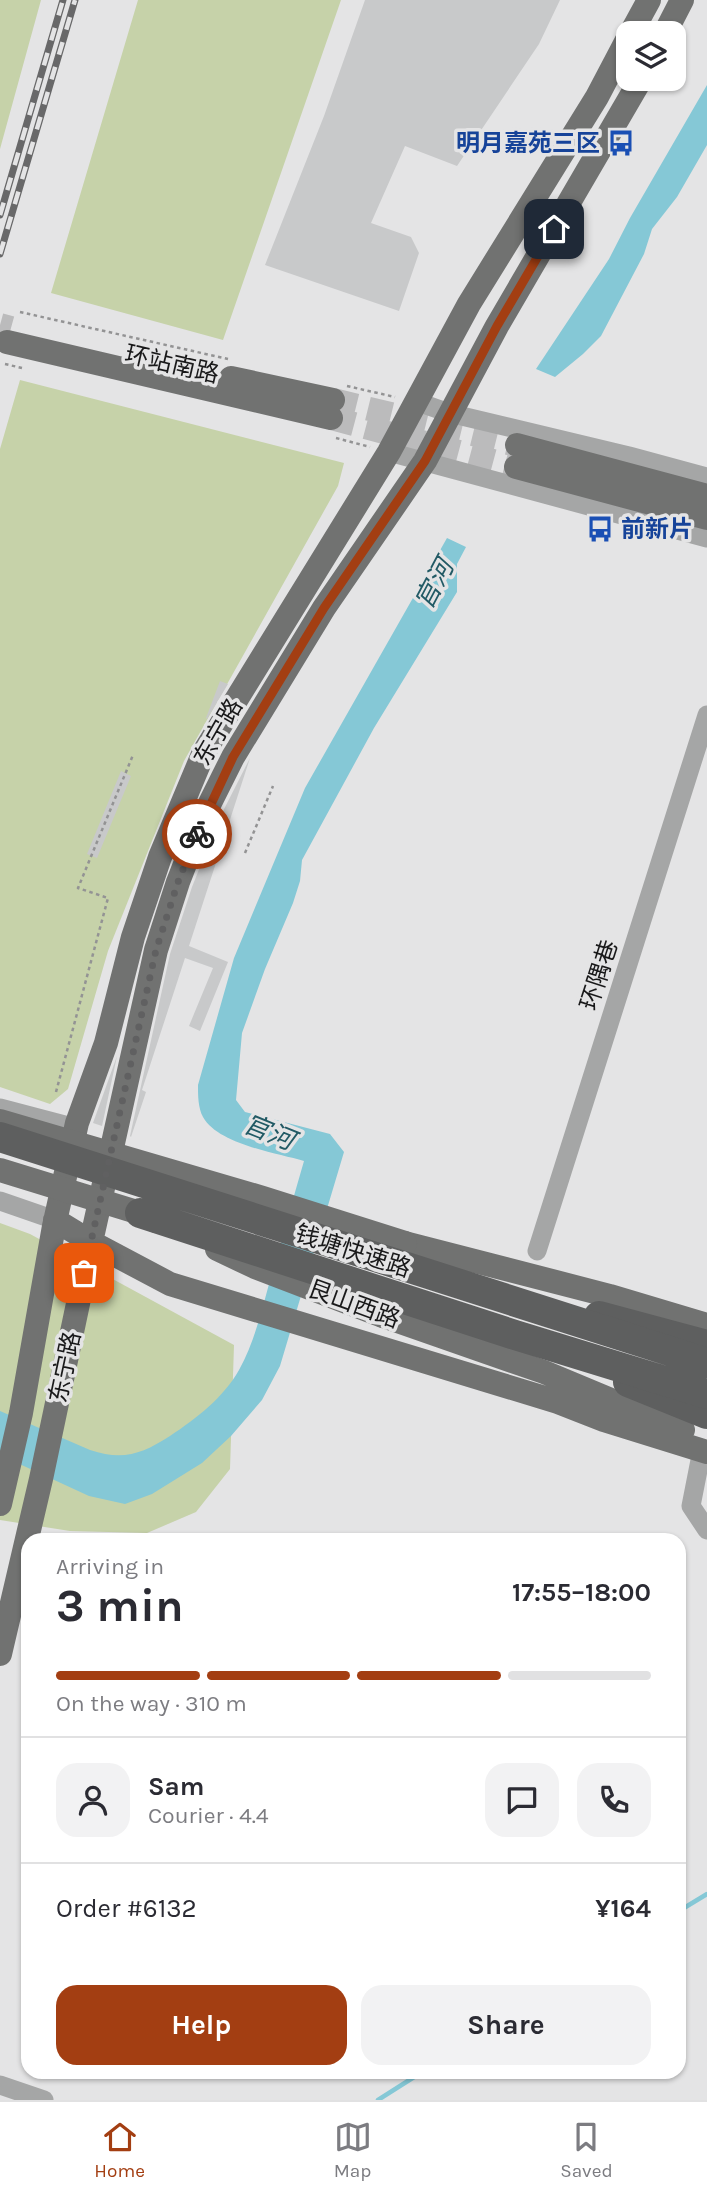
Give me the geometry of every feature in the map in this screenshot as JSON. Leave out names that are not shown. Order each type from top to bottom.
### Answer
[{"type":"highway","name":"钱塘快速路","points":[[0,1137],[707,1363]]},
{"type":"highway","name":"钱塘快速路","points":[[140,1213],[515,1335],[707,1394]]},
{"type":"highway","points":[[422,1273],[650,1328],[707,1345]]},
{"type":"highway","points":[[515,1335],[707,1414]]},
{"type":"main road","points":[[638,21],[649,0]]},
{"type":"main road","points":[[671,21],[682,0]]},
{"type":"main road","name":"东宁路","points":[[0,1504],[21,1413],[55,1220],[76,1128],[106,1043],[133,937],[160,857],[204,752],[389,452],[469,304],[597,97],[616,61]]},
{"type":"main road","name":"东宁路","points":[[28,1533],[156,950],[178,882],[205,813],[233,757],[324,608],[425,461],[497,326],[634,91]]},
{"type":"main road","name":"环站南路","points":[[13,328],[337,401]]},
{"type":"main road","points":[[707,496],[517,456],[707,518]]},
{"type":"main road","points":[[0,1121],[263,1198],[405,1243],[573,1286],[707,1325]]},
{"type":"main road","points":[[76,1128],[114,1140]]},
{"type":"main road","name":"艮山西路","points":[[0,1170],[140,1213],[255,1267],[544,1372],[705,1447]]},
{"type":"main road","name":"艮山西路","points":[[55,1220],[170,1283],[558,1402],[604,1420],[705,1447]]},
{"type":"main road","name":"东宁路","points":[[0,1654],[21,1564]]},
{"type":"street","points":[[415,401],[449,413],[707,477]]},
{"type":"street","points":[[389,452],[707,538]]},
{"type":"street","name":"环隅巷","points":[[537,1251],[707,715]]},
{"type":"street","points":[[0,1108],[76,1128]]},
{"type":"street","name":"艮山西路","points":[[0,1201],[55,1220]]},
{"type":"street","points":[[705,1447],[691,1506],[707,1530]]},
{"type":"street","points":[[0,2085],[44,2100]]},
{"type":"path","points":[[13,328],[238,361]]},
{"type":"path","points":[[337,401],[415,401]]},
{"type":"path","points":[[56,1092],[108,898],[78,888],[133,755]]},
{"type":"path","points":[[245,853],[273,786]]},
{"type":"green space","points":[[0,0],[41,0],[0,149]]},
{"type":"green space","points":[[138,0],[341,0],[223,340],[51,293]]},
{"type":"green space","points":[[20,380],[344,463],[338,486],[184,761],[108,951],[68,1089],[50,1104],[0,1087],[0,449]]},
{"type":"green space","points":[[0,1223],[30,1234],[234,1345],[230,1469],[196,1512],[147,1533],[70,1531],[0,1520]]},
{"type":"water","points":[[707,85],[707,145],[677,197],[652,229],[644,254],[601,336],[555,377],[536,369],[609,259]]},
{"type":"water","name":"官河","points":[[447,538],[466,547],[457,564],[457,592],[374,728],[302,860],[300,881],[293,903],[242,1033],[236,1100],[245,1112],[330,1134],[344,1152],[280,1366],[262,1400],[231,1436],[202,1463],[152,1494],[125,1504],[89,1496],[0,1455],[0,1411],[90,1450],[112,1455],[132,1454],[160,1442],[199,1415],[225,1390],[239,1370],[260,1317],[304,1161],[249,1146],[221,1134],[203,1117],[199,1106],[198,1085],[234,958],[305,788]]},
{"type":"building","points":[[365,0],[560,0],[539,44],[457,166],[405,146],[371,223],[411,237],[419,253],[399,311],[265,265],[324,116]]},
{"type":"building","points":[[220,681],[228,684],[207,719],[206,718]]},
{"type":"building","points":[[250,758],[189,946],[228,962],[200,1031],[189,1026],[213,968],[185,958],[142,1090],[146,1092],[131,1137],[170,954],[192,887],[219,819]]},
{"type":"building","points":[[121,771],[131,776],[97,858],[87,854]]},
{"type":"building","points":[[117,1056],[102,1126],[93,1123]]},
{"type":"waterway","points":[[686,1907],[707,1894]]},
{"type":"waterway","points":[[378,2100],[411,2079]]},
{"type":"tunnel","points":[[0,325],[11,328]]},
{"type":"tunnel","points":[[333,400],[517,445]]},
{"type":"tunnel","points":[[331,418],[516,467]]},
{"type":"railway","points":[[0,215],[63,0]]},
{"type":"railway","points":[[0,254],[75,0]]},
{"type":"way so far","points":[[84,1273],[156,950],[197,834]]},
{"type":"place","name":"明月嘉苑三区","points":[[621,143]]},
{"type":"place","name":"前新片","points":[[600,529]]},
{"type":"route","points":[[197,834],[233,757],[324,608],[425,461],[497,326],[554,229]]}]
